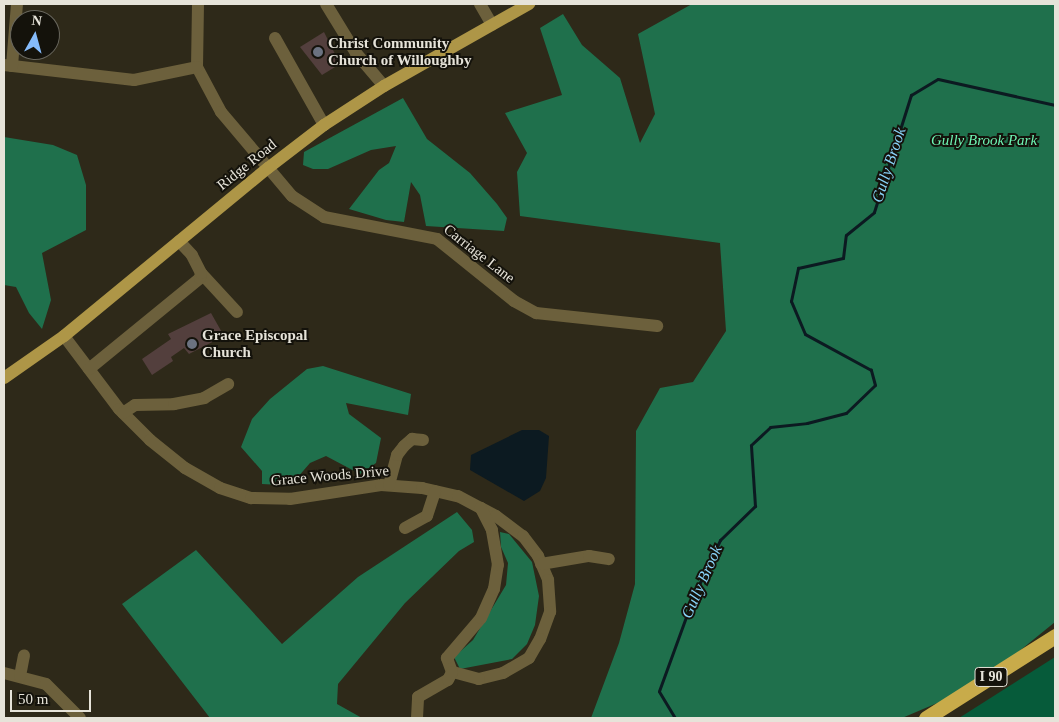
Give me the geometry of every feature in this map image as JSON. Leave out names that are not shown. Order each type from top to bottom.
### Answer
[{"type":"highway","name":"I 90","points":[[926,718],[1055,636]]},
{"type":"main road","name":"Ridge Road","points":[[4,378],[64,336],[268,168],[324,125],[384,86],[529,4]]},
{"type":"street","points":[[17,4],[8,66],[134,80],[197,67],[198,4]]},
{"type":"street","points":[[326,4],[356,53],[384,86]]},
{"type":"street","points":[[480,4],[492,26]]},
{"type":"street","points":[[275,38],[324,125]]},
{"type":"street","name":"Carriage Lane","points":[[197,67],[221,112],[268,168],[292,196],[324,217],[437,239],[514,301],[536,313],[657,326]]},
{"type":"street","points":[[179,241],[192,256],[201,273],[237,312]]},
{"type":"street","points":[[89,369],[200,278],[201,273]]},
{"type":"street","name":"Grace Woods Drive","points":[[64,336],[123,413],[150,440],[185,468],[220,488],[251,498],[290,499],[389,486],[435,491],[458,496],[481,508],[523,536],[541,564],[548,580],[550,612],[540,638],[529,658],[503,673],[479,678],[452,672]]},
{"type":"street","points":[[123,413],[135,405],[174,404],[204,398],[228,384]]},
{"type":"street","points":[[389,486],[397,455],[412,440],[422,440]]},
{"type":"street","points":[[404,528],[427,516],[435,491]]},
{"type":"street","points":[[417,718],[418,696],[448,680],[452,672],[447,658],[481,618],[494,589],[498,565],[494,539],[481,508]]},
{"type":"street","points":[[541,564],[589,556],[609,559]]},
{"type":"street","points":[[20,676],[24,655]]},
{"type":"street","points":[[4,672],[46,684],[80,718]]},
{"type":"green space","name":"Gully Brook Park","points":[[692,4],[1055,4],[1055,622],[975,687],[902,718],[591,718],[619,643],[635,584],[636,431],[660,388],[693,382],[726,331],[720,243],[520,216],[517,172],[527,153],[505,113],[562,95],[540,28],[563,14],[582,45],[620,78],[640,143],[655,114],[638,34]]},
{"type":"green space","points":[[403,98],[427,139],[470,173],[497,204],[507,218],[504,231],[426,226],[420,195],[411,182],[404,222],[386,220],[349,209],[379,170],[389,163],[396,146],[371,150],[328,169],[313,169],[303,165],[304,152]]},
{"type":"green space","points":[[4,137],[53,145],[77,155],[86,185],[86,230],[42,253],[51,300],[42,329],[29,313],[16,287],[4,285]]},
{"type":"green space","points":[[323,366],[411,394],[408,415],[346,403],[349,414],[381,438],[376,463],[360,474],[326,456],[310,463],[297,478],[281,485],[262,484],[262,471],[241,447],[252,419],[270,399],[307,369]]},
{"type":"green space","points":[[457,512],[472,530],[474,542],[459,551],[405,603],[338,684],[337,704],[362,718],[210,718],[122,604],[196,550],[282,644],[358,577]]},
{"type":"green space","points":[[500,532],[509,534],[532,562],[539,596],[535,625],[527,644],[512,659],[460,669],[454,657],[473,640],[506,585],[508,563],[501,547]]},
{"type":"green space","points":[[1055,657],[1055,718],[959,718]]},
{"type":"shaded area","points":[[522,430],[539,430],[549,436],[546,478],[540,491],[524,501],[470,470],[471,455]]},
{"type":"building","name":"Christ Community Church of Willoughby","points":[[324,32],[340,64],[322,75],[300,47]]},
{"type":"building","name":"Grace Episcopal Church","points":[[211,313],[224,336],[189,354],[184,348],[171,357],[173,361],[152,375],[142,359],[171,339],[168,334]]},
{"type":"waterway","name":"Gully Brook","points":[[675,718],[659,691],[694,595],[720,540],[755,506],[751,445],[770,427],[807,423],[846,413],[875,385],[871,370],[805,334],[791,301],[798,268],[843,258],[846,235],[874,212],[911,95],[938,79],[1055,105]]},
{"type":"place","name":"Christ Community Church of Willoughby","points":[[318,52]]},
{"type":"place","name":"Grace Episcopal Church","points":[[192,344]]}]
